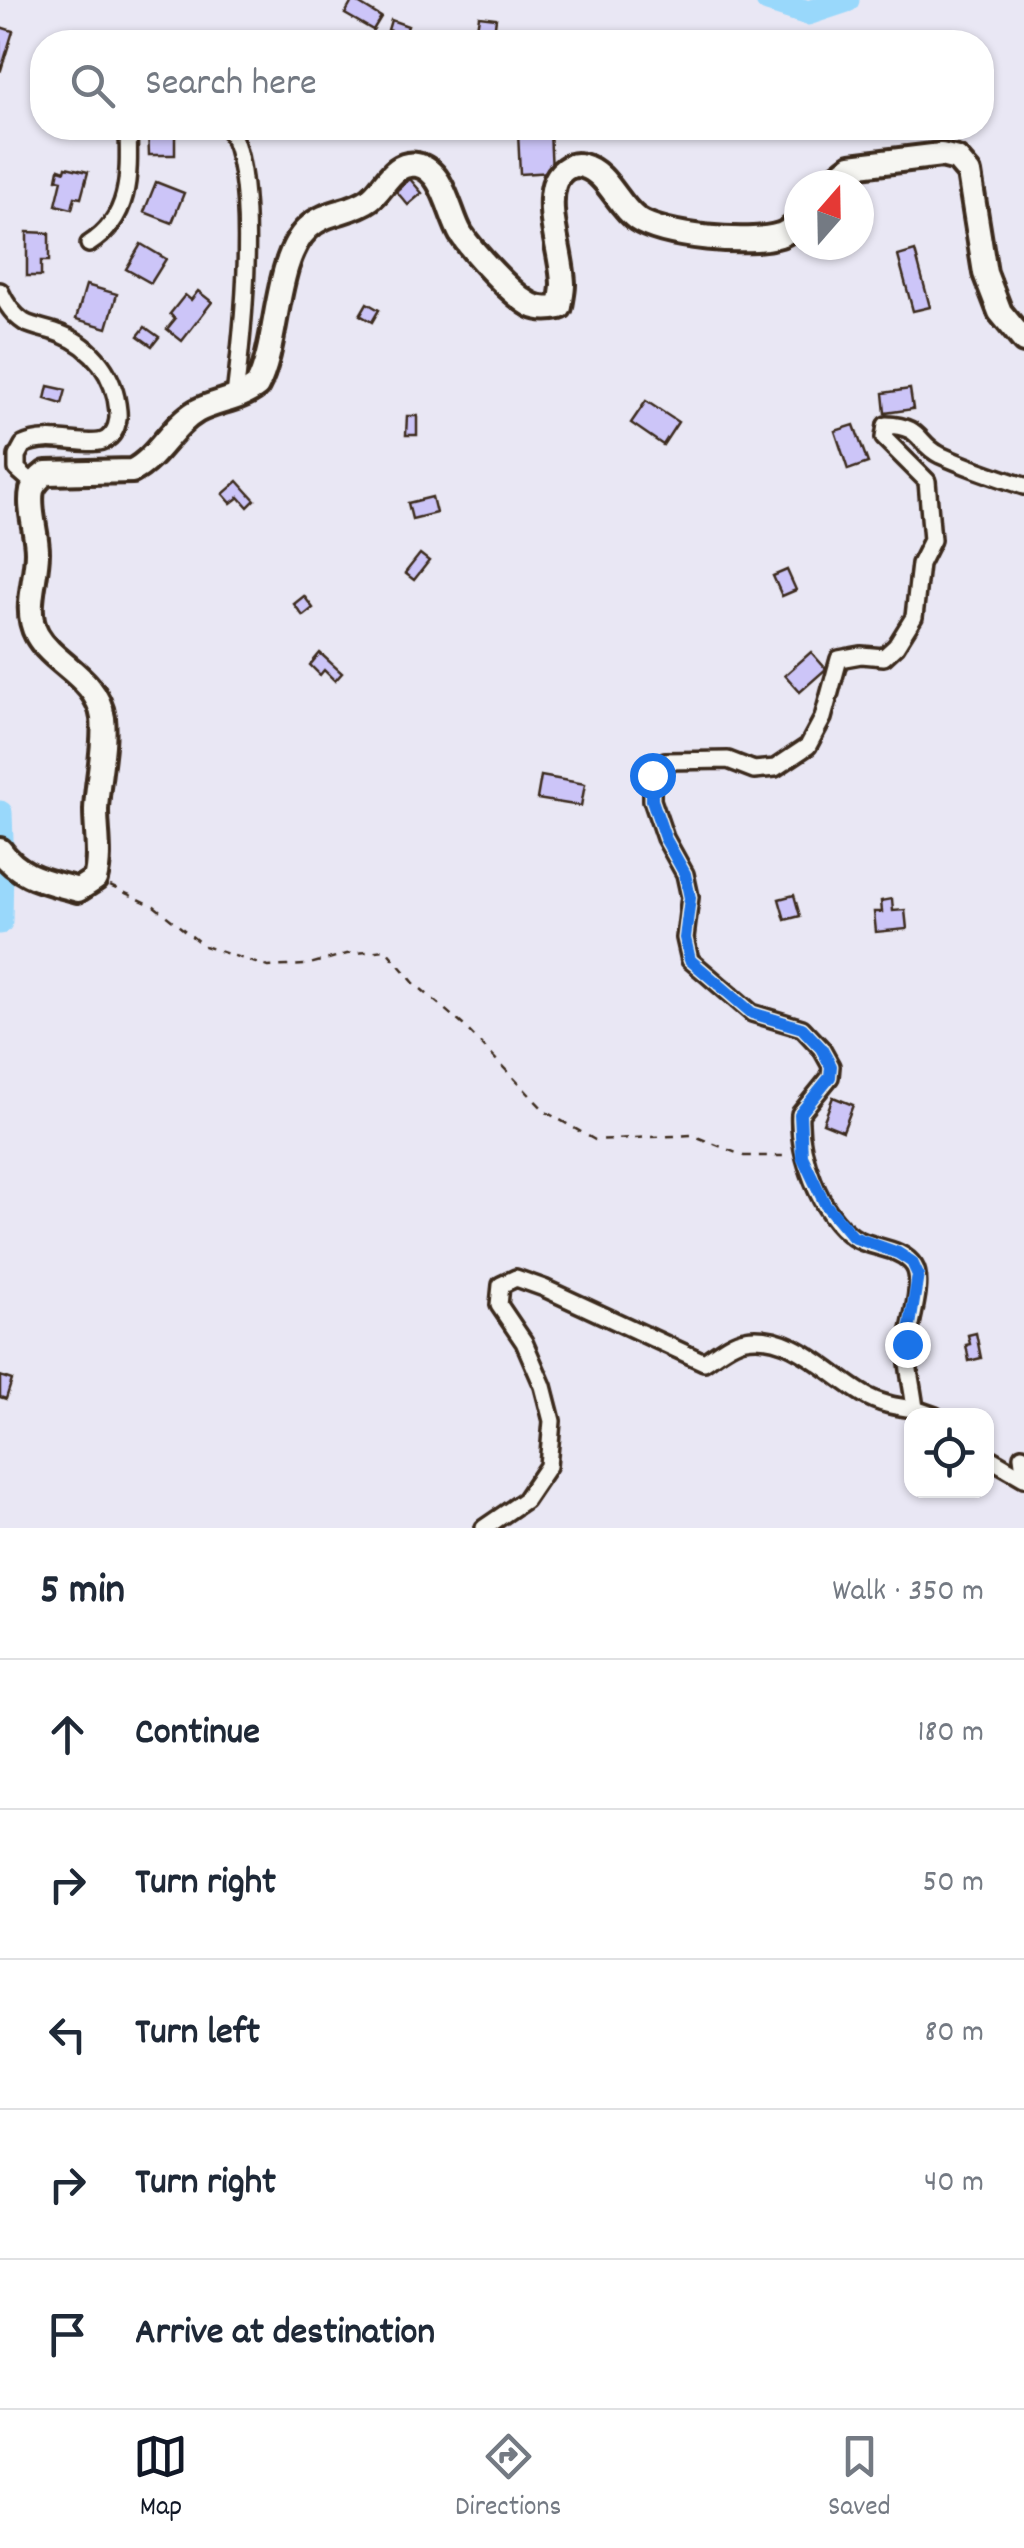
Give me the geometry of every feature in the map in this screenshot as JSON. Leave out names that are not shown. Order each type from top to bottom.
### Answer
[{"type":"street","points":[[88,244],[118,217],[129,183],[128,140]]},
{"type":"street","points":[[236,140],[246,219],[244,330],[236,396]]},
{"type":"street","points":[[846,170],[851,166],[942,155],[956,159],[969,173],[985,273],[1000,312],[1024,341]]},
{"type":"street","points":[[0,850],[10,865],[27,876],[78,890],[95,879],[98,868],[96,809],[102,718],[97,700],[76,671],[43,645],[34,630],[30,614],[37,553],[31,496],[34,484],[46,473],[132,471],[142,466],[179,424],[197,412],[249,393],[261,379],[290,256],[303,232],[318,219],[372,198],[389,176],[403,166],[416,165],[428,170],[438,182],[462,236],[518,296],[548,310],[560,307],[563,287],[554,184],[562,171],[574,165],[586,166],[599,174],[621,204],[653,227],[734,240],[784,233]]},
{"type":"street","points":[[0,291],[25,323],[58,333],[93,353],[116,398],[118,421],[111,437],[100,442],[46,438],[24,446],[17,456],[17,469],[34,484]]},
{"type":"street","points":[[915,1408],[907,1344],[918,1275],[912,1262],[898,1253],[853,1237],[825,1204],[802,1156],[800,1114],[830,1077],[831,1066],[821,1048],[802,1028],[752,1013],[690,960],[685,938],[690,898],[685,874],[665,838],[652,800],[652,775],[665,761],[728,760],[754,770],[775,768],[808,746],[824,718],[838,659],[884,657],[896,646],[914,617],[920,564],[932,540],[927,481],[884,438],[886,425],[904,425],[923,438],[934,452],[1024,486]]},
{"type":"street","points":[[484,1528],[525,1500],[548,1466],[552,1421],[543,1386],[524,1342],[499,1305],[501,1285],[516,1278],[704,1362],[743,1339],[772,1339],[803,1353],[865,1396],[904,1408]]},
{"type":"street","points":[[994,1459],[1023,1468]]},
{"type":"path","points":[[95,879],[154,906],[204,946],[268,967],[306,965],[347,954],[386,950],[414,983],[463,1025],[546,1112],[595,1140],[692,1135],[744,1156],[802,1156]]},
{"type":"building","points":[[353,0],[381,17],[373,30],[345,14]]},
{"type":"building","points":[[479,16],[496,18],[494,30],[477,30]]},
{"type":"building","points":[[391,20],[408,26],[407,30],[388,30]]},
{"type":"building","points":[[0,27],[13,31],[1,70],[0,69]]},
{"type":"building","points":[[148,140],[175,140],[175,155],[149,155]]},
{"type":"building","points":[[518,140],[550,140],[552,172],[520,174]]},
{"type":"building","points":[[66,167],[88,172],[81,198],[75,197],[72,209],[56,205],[62,180],[57,179],[59,169],[65,171]]},
{"type":"building","points":[[410,179],[422,193],[408,205],[396,191]]},
{"type":"building","points":[[156,182],[184,193],[172,223],[144,212]]},
{"type":"building","points":[[27,232],[49,233],[49,261],[41,261],[41,276],[27,276]]},
{"type":"building","points":[[141,244],[166,259],[151,283],[126,269]]},
{"type":"building","points":[[915,251],[930,307],[913,311],[898,256]]},
{"type":"building","points":[[86,285],[117,294],[107,328],[76,319]]},
{"type":"building","points":[[198,291],[212,302],[182,341],[167,329],[175,319],[170,314],[185,295],[191,300]]},
{"type":"building","points":[[367,303],[379,310],[372,322],[360,315]]},
{"type":"building","points":[[145,327],[159,337],[152,346],[138,336]]},
{"type":"building","points":[[48,386],[66,390],[62,404],[45,399]]},
{"type":"building","points":[[910,389],[913,409],[885,413],[883,393]]},
{"type":"building","points":[[646,401],[678,422],[663,445],[631,423]]},
{"type":"building","points":[[407,416],[417,416],[417,435],[406,435]]},
{"type":"building","points":[[854,425],[868,463],[848,470],[835,431]]},
{"type":"building","points":[[238,481],[255,500],[248,507],[239,497],[231,503],[223,494]]},
{"type":"building","points":[[432,497],[436,513],[412,519],[408,503]]},
{"type":"building","points":[[420,554],[429,561],[414,580],[405,573]]},
{"type":"building","points":[[787,570],[796,590],[782,596],[773,576]]},
{"type":"building","points":[[304,596],[313,608],[303,616],[294,604]]},
{"type":"building","points":[[811,652],[826,669],[800,692],[785,675]]},
{"type":"building","points":[[320,653],[342,673],[335,681],[324,670],[320,675],[310,665]]},
{"type":"building","points":[[541,776],[585,784],[581,806],[537,799]]},
{"type":"building","points":[[794,895],[800,916],[785,920],[779,899]]},
{"type":"building","points":[[892,899],[893,911],[905,910],[907,929],[876,932],[874,912],[882,912],[881,901]]},
{"type":"building","points":[[833,1097],[853,1105],[843,1131],[823,1123]]},
{"type":"building","points":[[976,1333],[981,1358],[969,1361],[968,1335]]},
{"type":"building","points":[[0,1376],[12,1380],[6,1399],[0,1397]]},
{"type":"waterway","points":[[768,0],[808,13],[847,0]]},
{"type":"waterway","points":[[0,813],[1,840]]},
{"type":"waterway","points":[[0,922],[1,864]]},
{"type":"route","points":[[652,775],[652,800],[665,838],[685,874],[690,898],[685,938],[690,960],[752,1013],[802,1028],[831,1066],[830,1077],[800,1114],[802,1156],[825,1204],[853,1237],[912,1262],[918,1275],[907,1344]]}]
